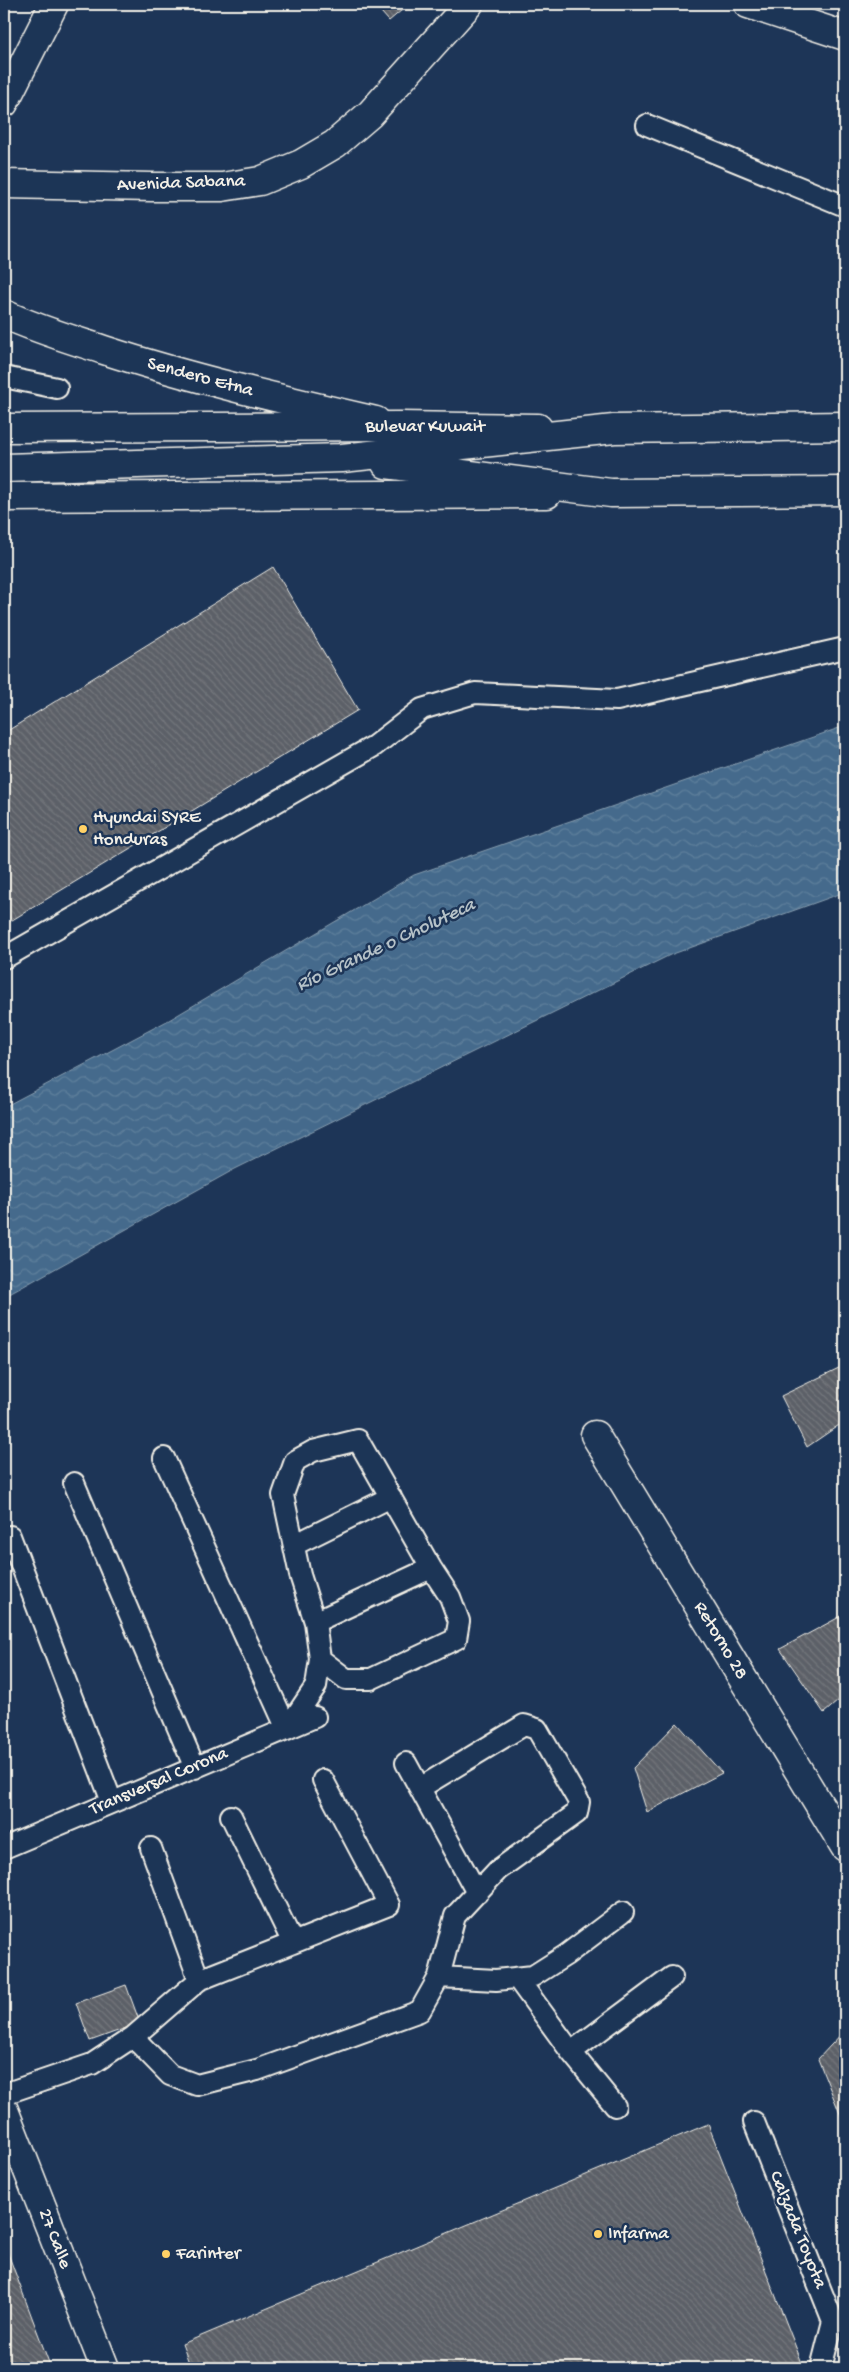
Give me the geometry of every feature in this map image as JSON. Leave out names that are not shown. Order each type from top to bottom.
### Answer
[{"type":"main road","points":[[4,103],[54,4]]},
{"type":"main road","name":"Avenida Sabana","points":[[4,184],[222,187],[260,181],[301,164],[335,144],[370,114],[469,4]]},
{"type":"main road","points":[[748,4],[845,36]]},
{"type":"main road","name":"Sendero Etna","points":[[4,314],[33,328],[152,366],[400,426]]},
{"type":"main road","name":"Bulevar Kuwait","points":[[4,428],[400,426],[614,429],[845,426]]},
{"type":"main road","points":[[4,468],[342,458],[614,429]]},
{"type":"main road","points":[[342,458],[611,493]]},
{"type":"main road","points":[[4,497],[845,491]]},
{"type":"main road","name":"Retorno 28","points":[[595,1435],[845,1847]]},
{"type":"main road","name":"27 Calle","points":[[4,2110],[104,2368]]},
{"type":"lane","points":[[648,125],[845,206]]},
{"type":"lane","points":[[4,377],[57,388]]},
{"type":"lane","points":[[4,958],[374,746],[422,709],[475,693],[618,700],[845,648]]},
{"type":"lane","points":[[287,1728],[316,1686],[320,1658],[315,1622],[294,1545],[283,1495],[295,1462],[313,1451],[358,1440],[431,1568],[450,1597],[459,1621],[456,1640],[371,1678],[346,1679],[320,1658]]},
{"type":"lane","points":[[164,1458],[287,1728]]},
{"type":"lane","points":[[74,1483],[195,1768]]},
{"type":"lane","points":[[294,1545],[391,1497]]},
{"type":"lane","points":[[10,1536],[112,1802]]},
{"type":"lane","points":[[315,1622],[431,1568]]},
{"type":"lane","name":"Transversal Corona","points":[[4,1848],[315,1717]]},
{"type":"lane","points":[[133,2037],[170,2075],[197,2085],[257,2070],[420,2012],[439,1977],[455,1916],[498,1870],[577,1814],[579,1802],[537,1728],[524,1725],[420,1788]]},
{"type":"lane","points":[[406,1763],[477,1893]]},
{"type":"lane","points":[[4,2094],[92,2064],[133,2037],[199,1980],[389,1905],[323,1780]]},
{"type":"lane","points":[[230,1816],[293,1943]]},
{"type":"lane","points":[[151,1848],[199,1980]]},
{"type":"lane","points":[[439,1977],[496,1980],[533,1976],[566,1955],[623,1912]]},
{"type":"lane","points":[[571,2052],[672,1977]]},
{"type":"lane","points":[[517,1978],[571,2052],[615,2106]]},
{"type":"lane","name":"Calzada Toyota","points":[[754,2122],[833,2322],[821,2368]]},
{"type":"water","name":"Río Grande o Choluteca","points":[[845,726],[845,892],[670,955],[235,1169],[4,1297],[4,1107],[169,1020],[414,875]]},
{"type":"building","points":[[374,4],[409,4],[389,21]]},
{"type":"building","name":"Hyundai SYRE Honduras","points":[[273,567],[358,710],[4,925],[4,733]]},
{"type":"building","points":[[845,1365],[845,1421],[807,1447],[781,1396]]},
{"type":"building","points":[[845,1614],[845,1695],[824,1713],[780,1649]]},
{"type":"building","points":[[677,1723],[722,1773],[647,1812],[633,1768]]},
{"type":"building","points":[[126,1985],[140,2023],[90,2041],[76,2003]]},
{"type":"building","points":[[845,2030],[845,2126],[818,2059]]},
{"type":"building","name":"Infarma","points":[[708,2124],[804,2368],[191,2368],[182,2344]]},
{"type":"building","points":[[4,2243],[51,2368],[4,2368]]},
{"type":"place","name":"Hyundai SYRE Honduras","points":[[83,829]]},
{"type":"place","name":"Infarma","points":[[598,2234]]},
{"type":"place","name":"Farinter","points":[[166,2254]]}]
